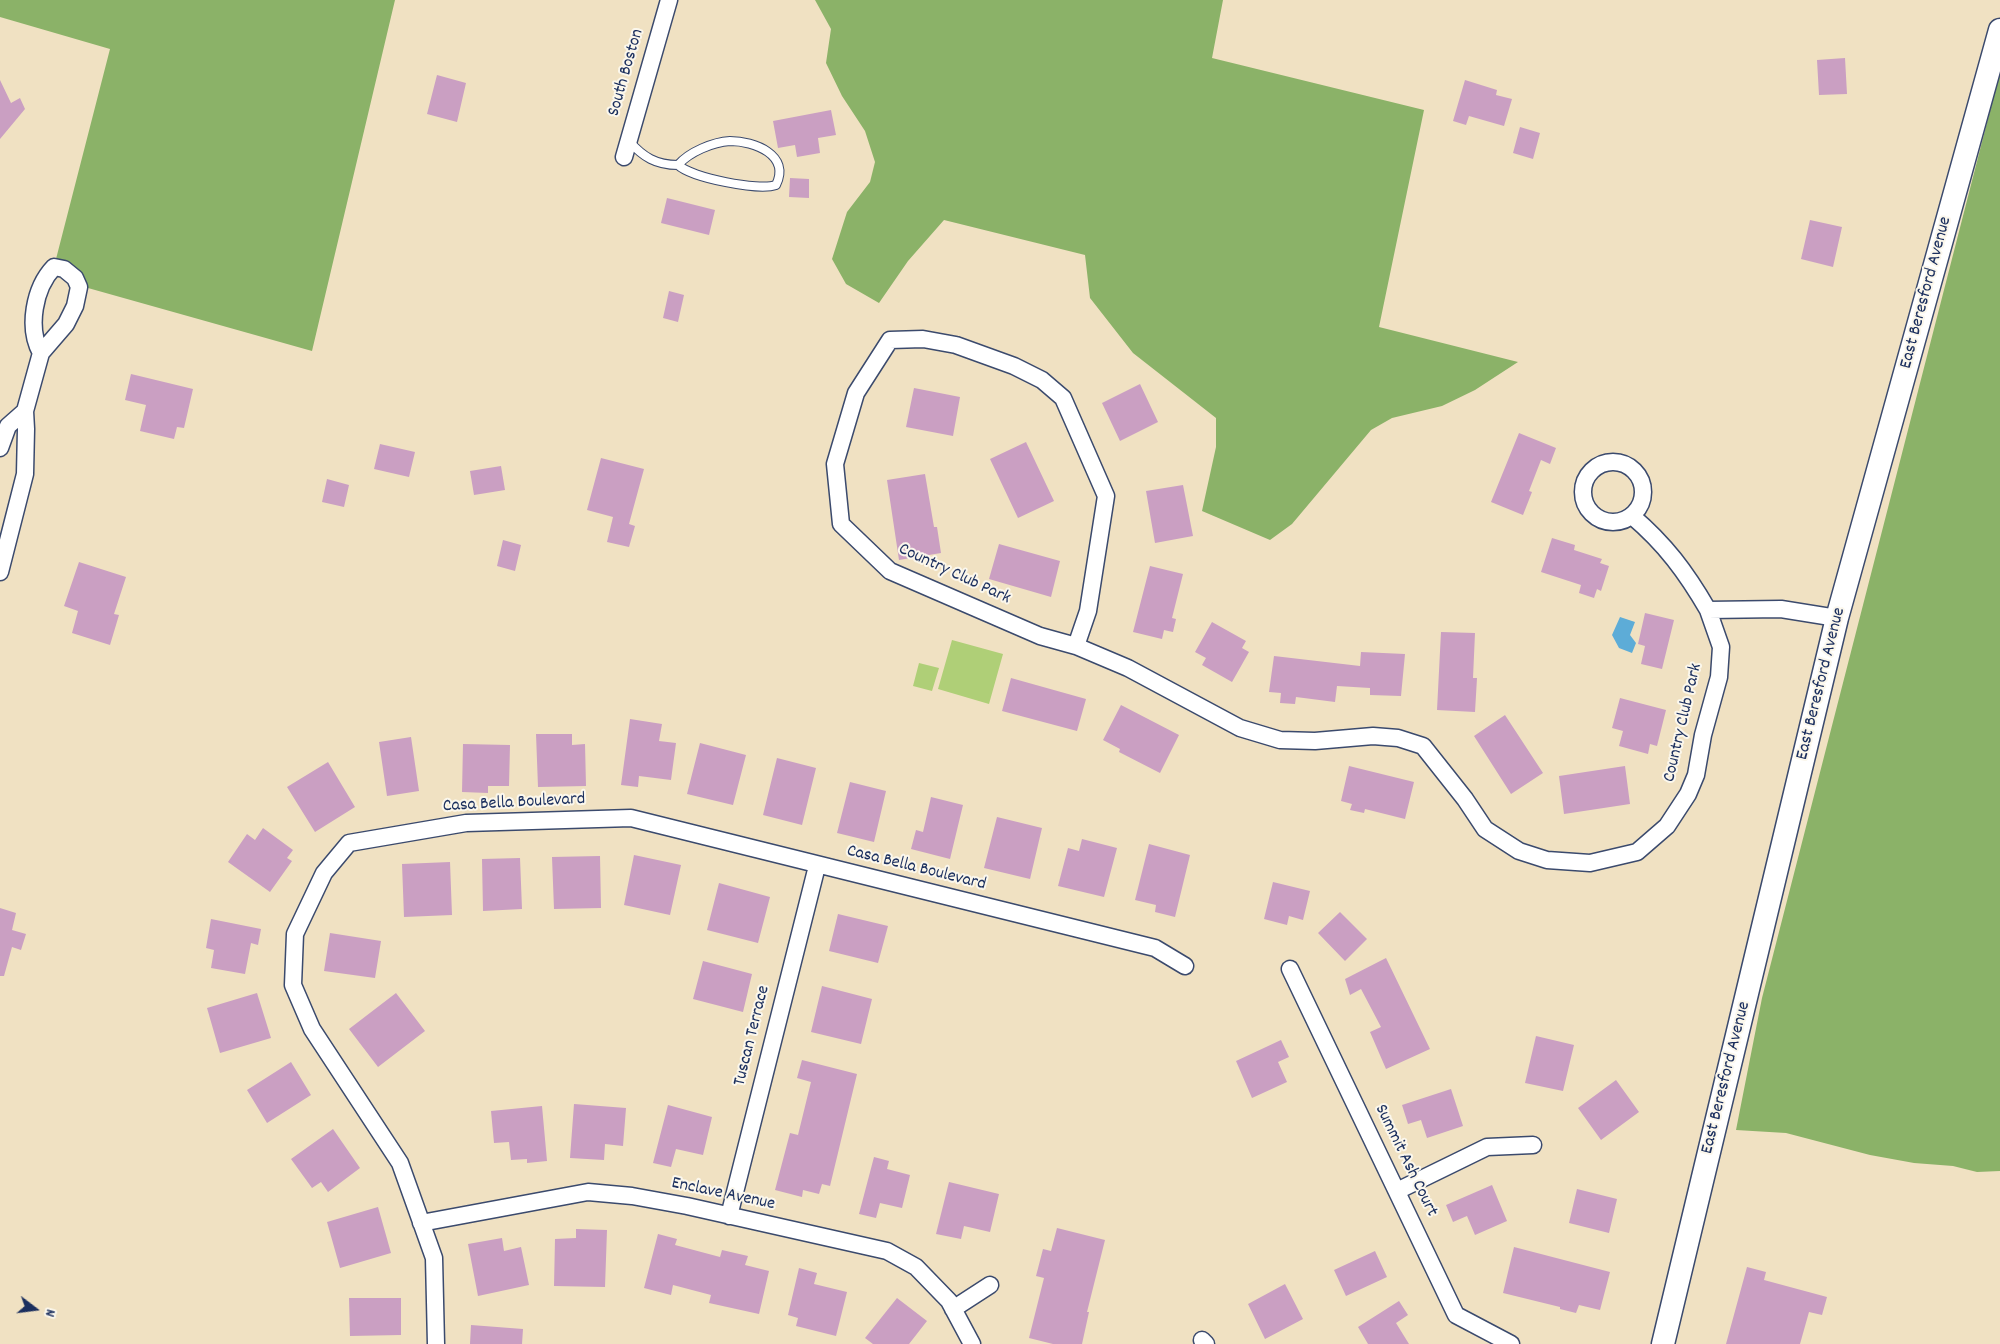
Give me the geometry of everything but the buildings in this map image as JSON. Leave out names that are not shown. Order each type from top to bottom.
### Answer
[{"type":"street","name":"South Boston","points":[[627,149],[669,0]]},
{"type":"street","name":"East Beresford Avenue","points":[[1663,1344],[1837,618],[2000,30]]},
{"type":"street","points":[[0,572],[4,538],[24,474],[25,411],[41,354],[66,324],[75,306],[78,287],[75,278],[64,269],[54,268],[45,277],[35,306],[34,341],[41,354]]},
{"type":"street","name":"Country Club Park","points":[[1076,646],[1088,611],[1106,496],[1063,398],[1042,380],[956,345],[923,339],[890,340],[856,393],[835,464],[841,524],[890,571],[1040,636],[1076,646],[1128,668],[1240,728],[1280,740],[1315,741],[1373,736],[1398,738],[1423,746],[1465,799],[1485,829],[1519,851],[1540,858],[1590,863],[1637,852],[1667,826],[1688,794],[1696,775],[1703,736],[1719,677],[1721,647],[1708,610],[1686,571],[1655,535],[1632,516]]},
{"type":"street","points":[[0,448],[8,426],[25,411]]},
{"type":"street","points":[[1708,610],[1781,609],[1837,618]]},
{"type":"street","name":"Casa Bella Boulevard","points":[[436,1344],[434,1258],[400,1163],[312,1029],[293,985],[295,934],[324,872],[349,843],[466,823],[632,818],[817,866],[1155,948],[1185,966]]},
{"type":"street","name":"Tuscan Terrace","points":[[729,1216],[817,866]]},
{"type":"street","name":"Summit Ash Court","points":[[1290,969],[1456,1315],[1511,1344]]},
{"type":"street","points":[[1397,1191],[1487,1147],[1533,1145]]},
{"type":"street","name":"Enclave Avenue","points":[[421,1223],[588,1192],[632,1196],[729,1216],[887,1252],[916,1267],[949,1301],[972,1344]]},
{"type":"street","points":[[953,1309],[990,1284]]},
{"type":"lane","points":[[627,149],[666,165],[678,165],[692,172],[748,186],[769,187],[776,184],[780,178],[777,160],[772,153],[757,146],[741,142],[720,143],[685,157],[678,165]]},
{"type":"green space","points":[[0,0],[395,0],[312,351],[88,288],[77,268],[68,262],[56,259],[110,49],[0,17]]},
{"type":"green space","points":[[815,0],[1223,0],[1212,58],[1424,110],[1379,327],[1518,362],[1475,390],[1442,406],[1392,418],[1371,430],[1292,524],[1270,540],[1202,511],[1216,447],[1216,418],[1133,353],[1090,298],[1085,255],[944,220],[908,261],[879,303],[846,284],[832,259],[847,212],[870,182],[875,162],[865,131],[842,96],[826,63],[831,29]]},
{"type":"green space","points":[[2000,72],[2000,1171],[1977,1172],[1953,1166],[1914,1163],[1870,1155],[1786,1133],[1736,1130],[1762,998]]},
{"type":"green space","points":[[952,640],[1003,654],[989,704],[938,689]]},
{"type":"green space","points":[[919,663],[939,668],[932,691],[913,686]]},
{"type":"water","points":[[1620,617],[1635,622],[1630,635],[1636,643],[1632,653],[1619,648],[1612,635]]}]
